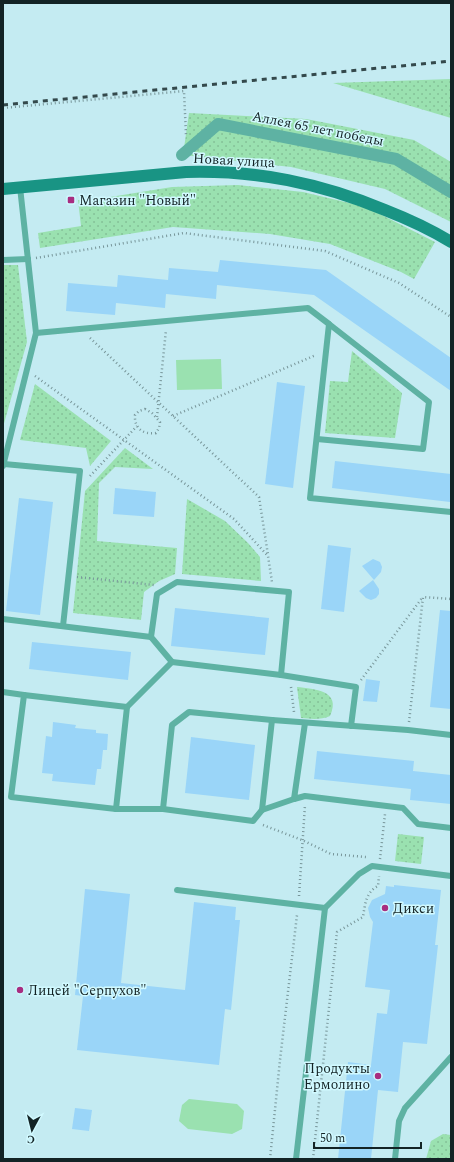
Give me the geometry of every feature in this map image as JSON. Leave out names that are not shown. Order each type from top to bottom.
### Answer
[{"type":"street","name":"Аллея 65 лет победы","points":[[185,153],[218,124],[396,159],[451,192]]},
{"type":"street","name":"Новая улица","points":[[3,189],[193,172],[274,176],[306,183],[367,202],[407,219],[451,242]]},
{"type":"lane","points":[[20,187],[36,333],[3,465],[80,472],[63,626]]},
{"type":"lane","points":[[3,260],[28,259]]},
{"type":"lane","points":[[36,333],[308,308],[429,402],[423,449],[317,439]]},
{"type":"lane","points":[[329,324],[310,498],[451,512]]},
{"type":"lane","points":[[151,637],[157,594],[177,582],[289,592],[281,675]]},
{"type":"lane","points":[[3,619],[151,637],[172,662],[290,676],[356,687],[351,726]]},
{"type":"lane","points":[[116,810],[127,707],[172,662]]},
{"type":"lane","points":[[3,692],[127,707]]},
{"type":"lane","points":[[24,695],[11,797],[116,810],[163,809],[253,821],[262,810],[306,796],[403,808],[418,824],[451,828]]},
{"type":"lane","points":[[163,809],[172,724],[189,712],[305,723],[408,730],[451,735]]},
{"type":"lane","points":[[262,810],[272,720]]},
{"type":"lane","points":[[294,799],[305,723]]},
{"type":"lane","points":[[296,1159],[324,908],[359,874],[372,866],[451,876]]},
{"type":"lane","points":[[177,890],[324,908]]},
{"type":"lane","points":[[395,1159],[399,1121],[405,1108],[451,1056]]},
{"type":"path","points":[[3,108],[184,91],[185,153]]},
{"type":"path","points":[[28,259],[184,233],[325,251],[399,283],[451,317]]},
{"type":"path","points":[[156,417],[159,402],[167,321]]},
{"type":"path","points":[[81,329],[259,497],[273,591]]},
{"type":"path","points":[[173,416],[326,350]]},
{"type":"path","points":[[27,370],[234,519],[268,556]]},
{"type":"path","points":[[145,410],[156,417],[160,422],[159,428],[156,433],[150,434],[142,431],[137,426],[135,420],[135,414],[139,411],[145,410]]},
{"type":"path","points":[[78,488],[137,426]]},
{"type":"path","points":[[69,576],[154,585],[157,594]]},
{"type":"path","points":[[423,597],[451,599]]},
{"type":"path","points":[[356,687],[423,597]]},
{"type":"path","points":[[408,730],[423,597]]},
{"type":"path","points":[[290,676],[295,722]]},
{"type":"path","points":[[270,1159],[298,904],[306,796]]},
{"type":"path","points":[[313,1159],[338,932],[363,917],[366,900],[371,889],[378,886],[386,806]]},
{"type":"path","points":[[253,821],[302,840],[331,854],[380,859]]},
{"type":"green space","points":[[451,79],[451,118],[333,83]]},
{"type":"green space","points":[[189,113],[306,119],[414,140],[451,162],[451,222],[385,189],[291,167],[183,155]]},
{"type":"green space","points":[[238,185],[303,192],[366,207],[435,242],[414,279],[401,272],[330,244],[270,234],[173,227],[40,248],[38,233],[81,226],[78,200],[104,198],[172,187]]},
{"type":"green space","points":[[3,265],[18,265],[27,342],[3,427]]},
{"type":"green space","points":[[352,351],[402,393],[395,438],[325,433],[330,381],[348,382]]},
{"type":"green space","points":[[221,359],[222,389],[177,390],[176,360]]},
{"type":"green space","points":[[35,384],[111,441],[90,466],[86,448],[20,440]]},
{"type":"green space","points":[[125,448],[153,469],[115,467],[99,483],[97,541],[177,548],[175,574],[159,581],[144,592],[141,620],[73,613],[85,491]]},
{"type":"green space","points":[[187,499],[225,521],[248,543],[260,557],[261,581],[182,574]]},
{"type":"green space","points":[[297,687],[318,690],[329,696],[333,707],[330,716],[320,719],[301,718]]},
{"type":"green space","points":[[398,834],[424,837],[421,864],[395,861]]},
{"type":"green space","points":[[189,1099],[237,1104],[244,1111],[242,1129],[232,1134],[188,1129],[179,1121],[182,1105]]},
{"type":"green space","points":[[443,1134],[451,1135],[451,1159],[426,1159],[431,1141]]},
{"type":"building","points":[[220,260],[326,270],[451,358],[451,391],[314,295],[217,285],[216,299],[166,294],[165,308],[116,303],[115,315],[66,311],[68,283],[117,287],[118,275],[168,280],[169,268],[218,272]]},
{"type":"building","points":[[277,382],[305,386],[293,488],[265,484]]},
{"type":"building","points":[[335,461],[451,474],[450,502],[332,488]]},
{"type":"building","points":[[115,488],[156,492],[154,517],[113,514]]},
{"type":"building","points":[[19,498],[53,502],[40,615],[6,611]]},
{"type":"building","points":[[328,545],[351,548],[344,612],[321,609]]},
{"type":"building","points":[[373,559],[380,562],[382,567],[381,572],[374,580],[362,566]]},
{"type":"building","points":[[373,580],[379,589],[379,594],[376,598],[371,600],[366,598],[359,591]]},
{"type":"building","points":[[175,608],[269,618],[265,655],[171,646]]},
{"type":"building","points":[[440,610],[451,611],[451,709],[430,707]]},
{"type":"building","points":[[32,642],[131,652],[128,680],[29,669]]},
{"type":"building","points":[[366,679],[380,681],[377,702],[363,701]]},
{"type":"building","points":[[53,722],[76,725],[75,728],[96,730],[96,733],[108,734],[107,750],[103,750],[101,769],[97,769],[95,785],[52,781],[53,774],[42,773],[46,736],[52,737]]},
{"type":"building","points":[[191,737],[255,745],[249,800],[185,793]]},
{"type":"building","points":[[317,751],[414,761],[413,771],[451,775],[451,804],[410,800],[411,789],[314,779]]},
{"type":"building","points":[[394,885],[441,890],[435,945],[438,945],[427,1044],[403,1042],[398,1092],[378,1090],[371,1159],[338,1159],[348,1062],[371,1065],[377,1013],[387,1014],[390,990],[365,987],[373,922],[368,908],[372,900],[385,894],[386,886],[394,887]]},
{"type":"building","points":[[85,889],[130,894],[121,983],[185,990],[194,902],[236,907],[235,920],[240,920],[231,1010],[225,1009],[219,1065],[77,1050],[83,996],[75,995]]},
{"type":"building","points":[[75,1108],[92,1110],[89,1131],[72,1129]]},
{"type":"railway","points":[[3,105],[451,61]]},
{"type":"place","name":"Магазин \"Новый\"","points":[[71,200]]},
{"type":"place","name":"Дикси","points":[[385,908]]},
{"type":"place","name":"Лицей \"Серпухов\"","points":[[20,990]]},
{"type":"place","name":"Продукты Ермолино","points":[[378,1076]]}]
